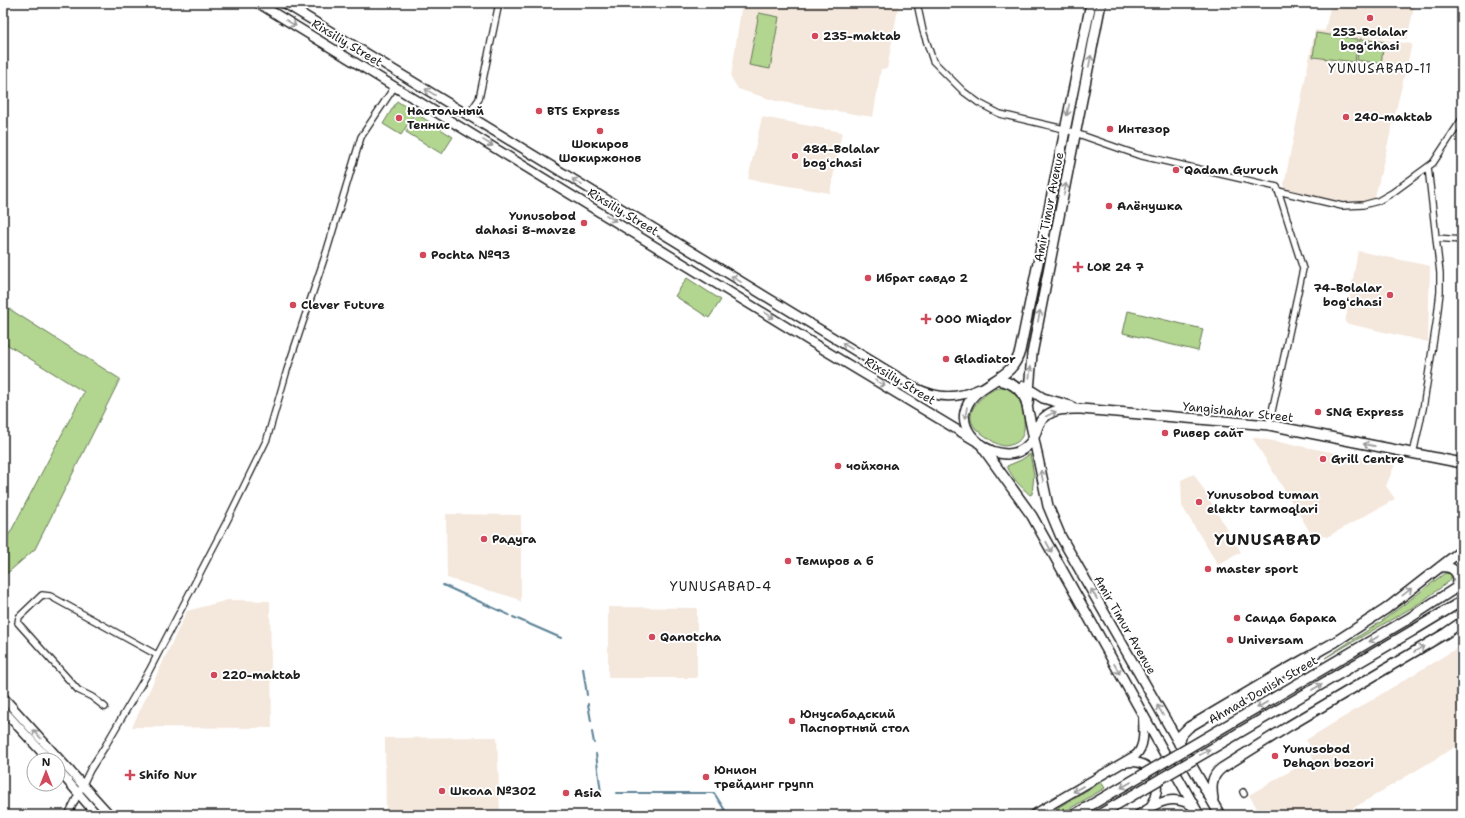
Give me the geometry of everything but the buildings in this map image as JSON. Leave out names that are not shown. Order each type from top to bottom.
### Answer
[{"type":"main road","name":"Rixsiliy Street","points":[[258,3],[858,370],[977,441]]},
{"type":"main road","name":"Rixsiliy Street","points":[[284,3],[916,388],[933,396],[953,397],[983,387]]},
{"type":"main road","name":"Amir Timur Avenue","points":[[1034,437],[1024,448],[1010,454],[1000,454],[991,451],[977,441],[967,428],[965,414],[971,398],[983,387],[1009,370],[1015,363],[1019,354],[1091,3]]},
{"type":"main road","name":"Amir Timur Avenue","points":[[1028,389],[1032,354],[1101,3]]},
{"type":"main road","points":[[503,153],[510,141]]},
{"type":"main road","points":[[858,370],[865,365],[865,357]]},
{"type":"main road","name":"Amir Timur Avenue","points":[[983,387],[994,382],[1002,381],[1012,384],[1024,397],[1028,408],[1048,506],[1061,537],[1220,815]]},
{"type":"main road","points":[[1002,381],[1014,382],[1028,389],[1028,408]]},
{"type":"main road","name":"Yangishahar Street","points":[[1028,389],[1046,399],[1081,409]]},
{"type":"main road","name":"Yangishahar Street","points":[[1034,437],[1040,422],[1047,415],[1061,410],[1081,409],[1269,426],[1462,463]]},
{"type":"main road","points":[[977,441],[1032,516],[1197,812]]},
{"type":"main road","points":[[1179,744],[1182,734],[1188,727],[1287,668],[1335,642],[1386,609],[1462,550]]},
{"type":"main road","points":[[1440,567],[1448,567],[1456,572],[1459,586]]},
{"type":"main road","name":"Ahmad Donish Street","points":[[1074,815],[1408,619],[1459,586]]},
{"type":"main road","name":"Ahmad Donish Street","points":[[1099,815],[1462,601]]},
{"type":"main road","points":[[1215,806],[1212,782],[1220,769],[1462,622]]},
{"type":"main road","points":[[1108,652],[1108,646],[1113,643],[1123,645]]},
{"type":"main road","points":[[3,697],[110,815]]},
{"type":"main road","points":[[3,710],[42,752]]},
{"type":"main road","points":[[1033,815],[1136,755],[1140,750],[1142,743],[1143,715]]},
{"type":"main road","points":[[1119,765],[1128,762],[1137,763],[1147,767],[1155,774],[1158,784],[1157,793],[1154,802],[1148,809]]},
{"type":"main road","points":[[66,779],[98,815]]},
{"type":"main road","points":[[1138,815],[1162,802],[1171,800],[1184,802],[1197,812]]},
{"type":"street","points":[[468,115],[479,99],[499,3]]},
{"type":"street","points":[[917,3],[923,31],[933,62],[964,92],[979,103],[1000,114],[1064,129],[1138,155],[1277,187],[1303,268],[1269,426]]},
{"type":"street","points":[[68,815],[83,784],[157,655],[227,521],[267,439],[287,370],[327,250],[361,137],[395,86]]},
{"type":"street","points":[[1278,191],[1342,206],[1363,205],[1374,202],[1387,196],[1433,163],[1462,119]]},
{"type":"street","points":[[1413,454],[1423,408],[1437,318],[1440,273],[1428,167]]},
{"type":"street","points":[[1436,238],[1462,240]]},
{"type":"street","points":[[105,707],[92,697],[78,690],[18,623],[19,617],[42,595],[50,596],[157,655]]},
{"type":"shaded area","name":"235-maktab","points":[[742,3],[899,3],[887,69],[881,69],[873,117],[776,101],[738,89],[731,77]]},
{"type":"shaded area","name":"240-maktab","points":[[1331,3],[1415,3],[1407,39],[1362,36],[1412,44],[1374,201],[1343,202],[1283,190],[1315,30],[1325,31]]},
{"type":"shaded area","name":"484-Bolalar bogʻchasi","points":[[762,117],[842,132],[830,193],[748,179]]},
{"type":"shaded area","name":"74-Bolalar bogʻchasi","points":[[1358,251],[1430,266],[1428,342],[1345,323]]},
{"type":"shaded area","points":[[1252,437],[1395,464],[1386,486],[1395,499],[1327,537],[1310,532]]},
{"type":"shaded area","name":"Yunusobod tuman elektr tarmoqlari","points":[[1194,474],[1241,552],[1218,565],[1182,506],[1181,480]]},
{"type":"shaded area","name":"Радуга","points":[[446,514],[521,515],[521,602],[515,598],[447,578]]},
{"type":"shaded area","name":"220-maktab","points":[[228,600],[270,601],[272,728],[132,727],[187,611]]},
{"type":"shaded area","name":"Qanotcha","points":[[608,607],[697,608],[697,678],[608,678]]},
{"type":"shaded area","name":"Yunusobod Dehqon bozori","points":[[1462,645],[1462,743],[1342,815],[1261,815],[1249,795],[1313,758],[1310,754],[1313,750],[1306,740]]},
{"type":"shaded area","name":"Школа №302","points":[[497,737],[500,815],[386,815],[385,738]]},
{"type":"green space","points":[[759,13],[779,17],[770,69],[749,65]]},
{"type":"green space","points":[[1316,33],[1358,39],[1355,62],[1313,57]]},
{"type":"green space","points":[[1360,39],[1384,42],[1381,64],[1357,60]]},
{"type":"green space","name":"Настольный Теннис","points":[[397,101],[415,113],[401,135],[383,124]]},
{"type":"green space","points":[[417,114],[453,137],[442,154],[406,132]]},
{"type":"green space","points":[[687,278],[721,300],[709,318],[675,296]]},
{"type":"green space","points":[[3,305],[120,379],[35,549],[3,577],[3,539],[10,533],[84,392],[3,342]]},
{"type":"green space","points":[[1128,311],[1203,329],[1198,351],[1123,333]]},
{"type":"green space","points":[[999,387],[1008,387],[1015,392],[1021,404],[1024,420],[1024,430],[1020,440],[1007,446],[996,443],[977,430],[972,422],[971,416],[973,409],[981,398]]},
{"type":"green space","points":[[1030,454],[1034,475],[1032,494],[1030,495],[1017,482],[1007,466]]},
{"type":"green space","points":[[1445,573],[1451,574],[1451,580],[1420,603],[1325,658],[1382,621]]},
{"type":"green space","points":[[1101,782],[1105,788],[1059,815],[1045,815]]},
{"type":"waterway","points":[[443,585],[509,615]]},
{"type":"waterway","points":[[513,617],[561,638]]},
{"type":"waterway","points":[[583,668],[587,695]]},
{"type":"waterway","points":[[588,704],[591,721]]},
{"type":"waterway","points":[[592,732],[594,743]]},
{"type":"waterway","points":[[596,754],[601,793]]},
{"type":"waterway","points":[[616,793],[714,793],[728,815]]},
{"type":"place","name":"253-Bolalar bogʻchasi","points":[[1370,18]]},
{"type":"place","name":"235-maktab","points":[[815,36]]},
{"type":"place","name":"BTS Express","points":[[539,111]]},
{"type":"place","name":"240-maktab","points":[[1346,117]]},
{"type":"place","name":"Настольный Теннис","points":[[399,118]]},
{"type":"place","name":"Интезор","points":[[1110,129]]},
{"type":"place","name":"Шокиров Шокиржонов","points":[[600,131]]},
{"type":"place","name":"484-Bolalar bogʻchasi","points":[[795,156]]},
{"type":"place","name":"Qadam Guruch","points":[[1176,170]]},
{"type":"place","name":"Алёнушка","points":[[1109,206]]},
{"type":"place","name":"Yunusobod dahasi 8-mavze","points":[[584,223]]},
{"type":"place","name":"Pochta №93","points":[[423,255]]},
{"type":"place","name":"LOR 24 7","points":[[1078,267]]},
{"type":"place","name":"Ибрат савдо 2","points":[[868,278]]},
{"type":"place","name":"74-Bolalar bogʻchasi","points":[[1390,295]]},
{"type":"place","name":"Clever Future","points":[[293,305]]},
{"type":"place","name":"OOO Miqdor","points":[[926,319]]},
{"type":"place","name":"Gladiator","points":[[946,359]]},
{"type":"place","name":"SNG Express","points":[[1318,412]]},
{"type":"place","name":"Ривер сайт","points":[[1165,433]]},
{"type":"place","name":"Grill Centre","points":[[1323,459]]},
{"type":"place","name":"чойхона","points":[[838,466]]},
{"type":"place","name":"Yunusobod tuman elektr tarmoqlari","points":[[1199,502]]},
{"type":"place","name":"Радуга","points":[[484,539]]},
{"type":"place","name":"Темиров а б","points":[[788,561]]},
{"type":"place","name":"master sport","points":[[1208,569]]},
{"type":"place","name":"Саида барака","points":[[1237,618]]},
{"type":"place","name":"Qanotcha","points":[[652,637]]},
{"type":"place","name":"Universam","points":[[1230,640]]},
{"type":"place","name":"220-maktab","points":[[214,675]]},
{"type":"place","name":"Юнусабадский Паспортный стол","points":[[792,721]]},
{"type":"place","name":"Yunusobod Dehqon bozori","points":[[1275,756]]},
{"type":"place","name":"Shifo Nur","points":[[130,775]]},
{"type":"place","name":"Юнион трейдинг групп","points":[[706,777]]},
{"type":"place","name":"Школа №302","points":[[442,791]]},
{"type":"place","name":"Asia","points":[[566,793]]},
{"type":"district","name":"YUNUSABAD-11","points":[[1380,68]]},
{"type":"district","name":"YUNUSABAD","points":[[1268,539]]},
{"type":"district","name":"YUNUSABAD-4","points":[[721,586]]}]
